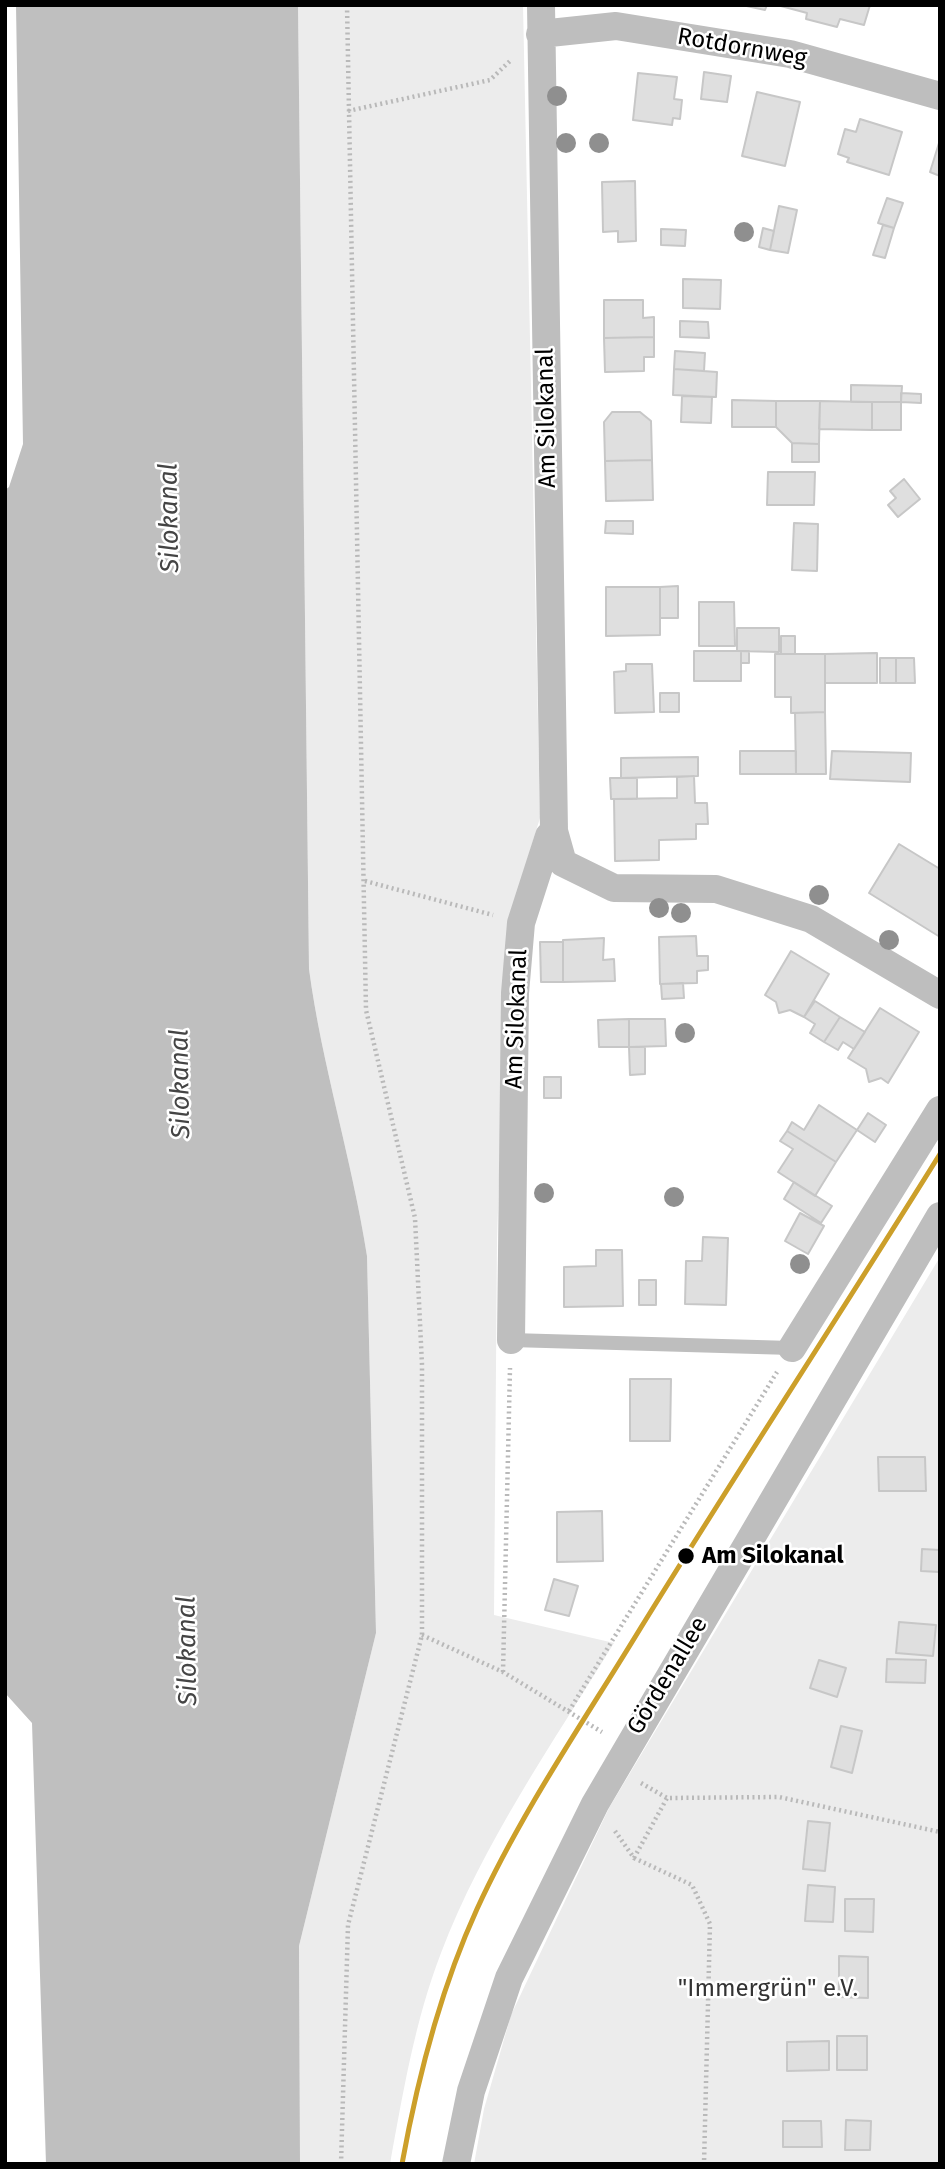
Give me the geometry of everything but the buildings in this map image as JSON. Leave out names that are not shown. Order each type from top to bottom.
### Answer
[{"type":"street","name":"Am Silokanal","points":[[541,5],[554,831],[563,863],[614,888],[716,889],[811,919],[940,995]]},
{"type":"street","name":"Rotdornweg","points":[[540,34],[616,26],[630,28],[790,54],[940,96]]},
{"type":"street","name":"Am Silokanal","points":[[511,1340],[515,993],[521,923],[549,836],[554,831]]},
{"type":"street","points":[[792,1348],[940,1110]]},
{"type":"street","name":"Gördenallee","points":[[456,2164],[471,2091],[509,1978],[596,1804],[626,1747],[940,1216]]},
{"type":"lane","points":[[511,1340],[792,1348]]},
{"type":"path","points":[[341,2164],[344,1967],[348,1925],[422,1634],[422,1364],[415,1218],[366,1010],[347,5]]},
{"type":"path","points":[[348,111],[490,80],[540,34]]},
{"type":"path","points":[[365,881],[521,923]]},
{"type":"path","points":[[503,1672],[511,1340]]},
{"type":"path","points":[[569,1712],[792,1348]]},
{"type":"path","points":[[422,1634],[503,1672],[626,1747],[641,1785],[667,1798],[779,1797],[940,1832]]},
{"type":"path","points":[[634,1858],[667,1798]]},
{"type":"path","points":[[596,1804],[634,1858],[692,1885],[710,1924],[704,2164]]},
{"type":"green space","points":[[298,5],[523,5],[540,818],[507,925],[497,1241],[494,1615],[614,1643],[520,1794],[458,1912],[424,2004],[390,2164],[300,2164],[299,1946],[376,1633],[367,1256],[321,1041],[309,969]]},
{"type":"green space","name":"\"Immergrün\" e.V.","points":[[940,1257],[940,2164],[474,2164],[484,2109],[511,2015],[609,1808]]},
{"type":"water","name":"Silokanal","points":[[16,5],[298,5],[309,969],[321,1041],[367,1256],[376,1633],[299,1946],[300,2164],[46,2164],[32,1723],[5,1693],[5,490],[9,487],[23,444]]},
{"type":"transit line","points":[[402,2164],[415,2098],[441,2002],[477,1909],[514,1837],[554,1767],[677,1569],[940,1154]]},
{"type":"place","name":"Am Silokanal","points":[[686,1556]]}]
